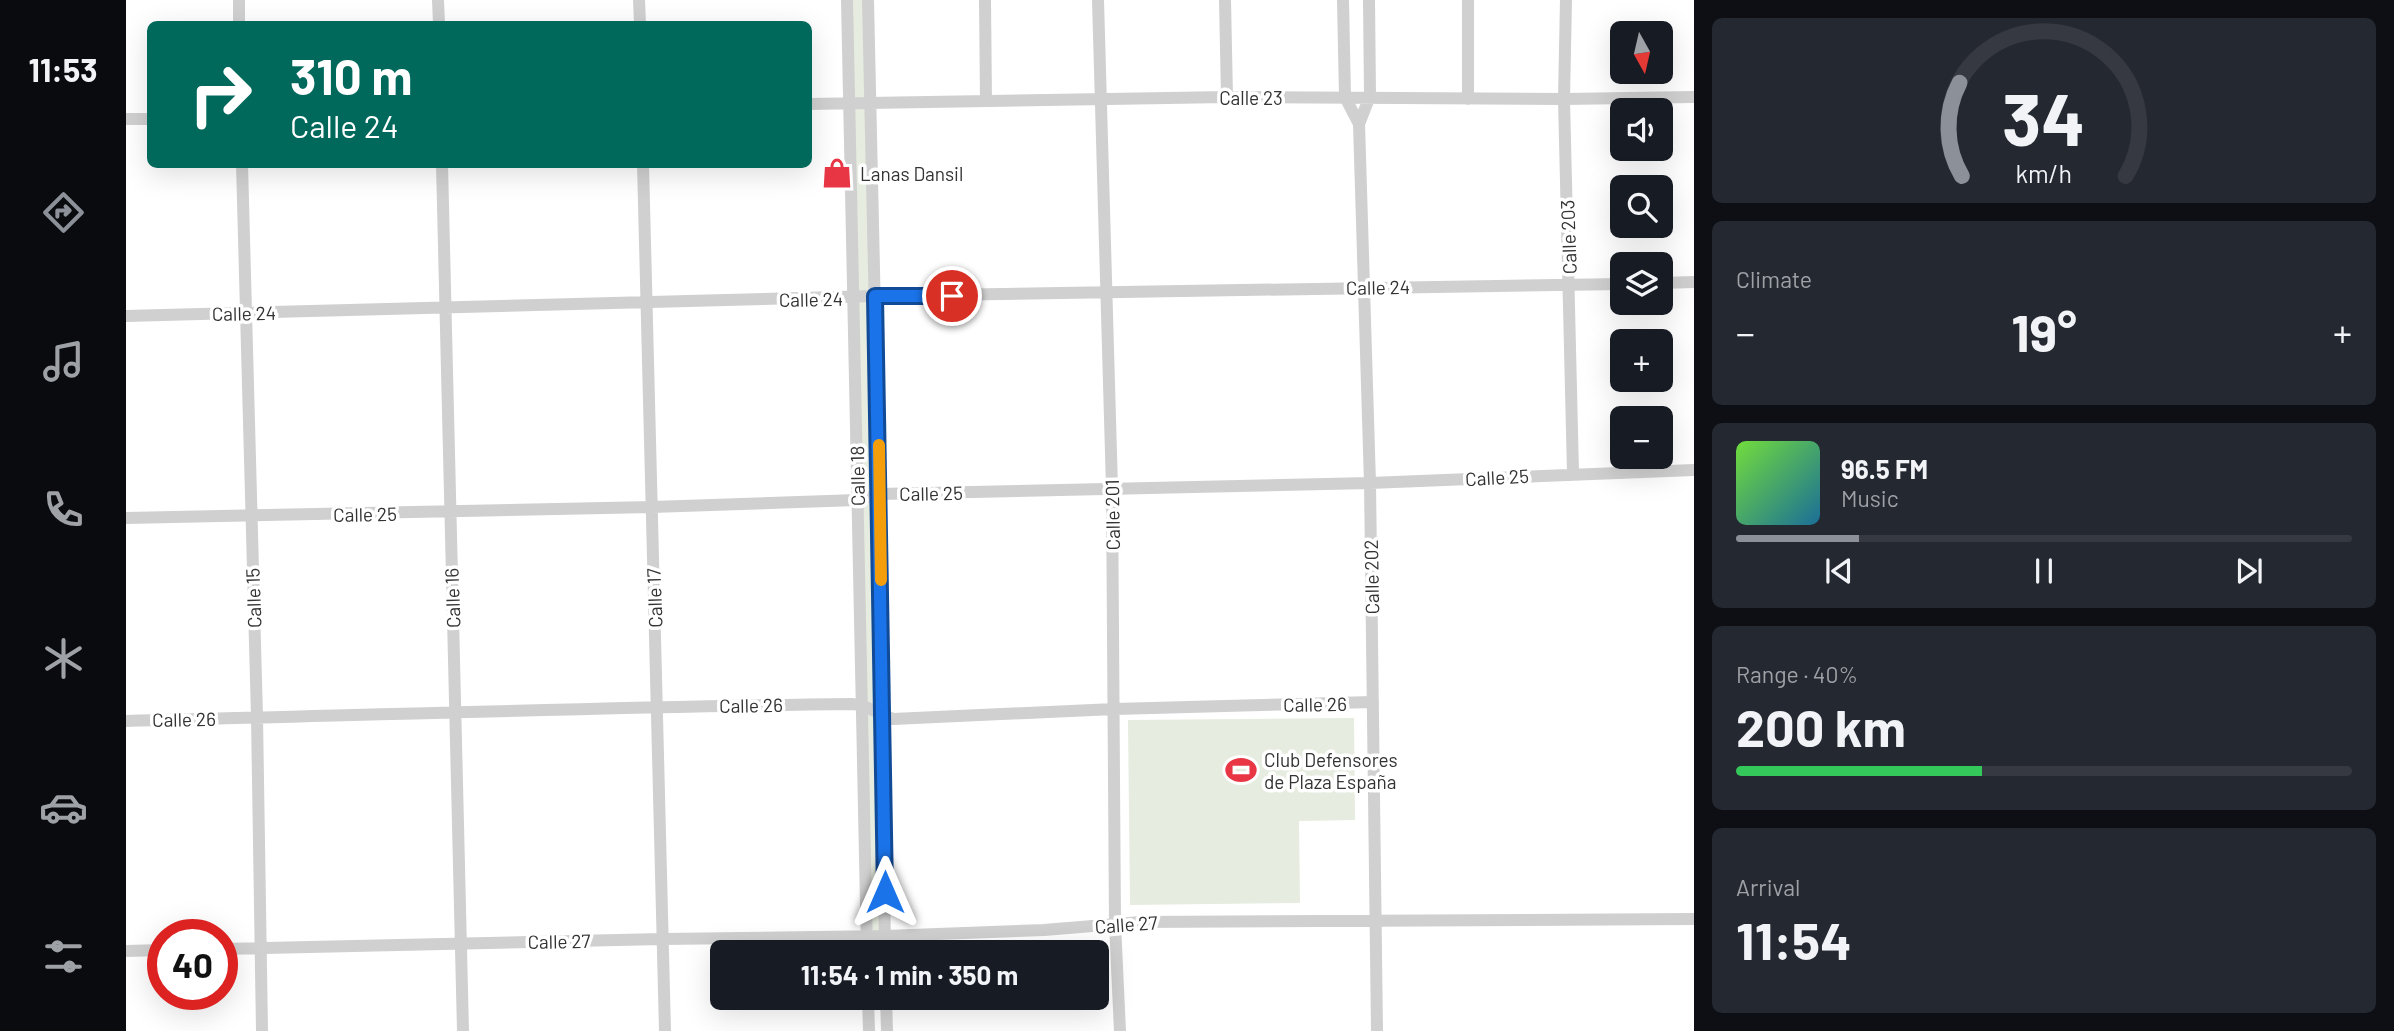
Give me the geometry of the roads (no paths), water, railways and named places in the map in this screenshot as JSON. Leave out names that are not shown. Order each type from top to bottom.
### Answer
[{"type":"street","points":[[239,0],[239,21]]},
{"type":"street","points":[[438,0],[439,21]]},
{"type":"street","points":[[639,0],[640,21]]},
{"type":"street","name":"Calle 18","points":[[846,0],[867,937]]},
{"type":"street","name":"Calle 18","points":[[868,0],[885,940]]},
{"type":"street","points":[[985,0],[986,101]]},
{"type":"street","name":"Calle 201","points":[[1098,0],[1112,488],[1115,924],[1120,1031]]},
{"type":"street","points":[[1225,0],[1227,97]]},
{"type":"street","name":"Calle 202","points":[[1343,0],[1345,97],[1359,124]]},
{"type":"street","name":"Calle 202","points":[[1369,0],[1370,96],[1359,124],[1370,482],[1377,1031]]},
{"type":"street","points":[[1468,0],[1468,99]]},
{"type":"street","name":"Calle 203","points":[[1566,0],[1564,99],[1573,473]]},
{"type":"street","name":"Calle 23","points":[[812,104],[1227,97],[1694,97]]},
{"type":"street","points":[[126,119],[147,119]]},
{"type":"street","name":"Calle 15","points":[[242,168],[257,718],[262,1031]]},
{"type":"street","name":"Calle 16","points":[[442,168],[463,1031]]},
{"type":"street","name":"Calle 17","points":[[643,168],[664,1031]]},
{"type":"street","points":[[1673,283],[1694,282]]},
{"type":"street","name":"Calle 24","points":[[126,316],[854,299],[875,296],[1610,284]]},
{"type":"street","name":"Calle 25","points":[[126,518],[652,508],[857,500],[879,494],[1370,482],[1694,470]]},
{"type":"street","name":"Calle 26","points":[[126,721],[456,714],[658,706],[861,705],[893,719],[1114,709],[1373,702]]},
{"type":"street","name":"Calle 27","points":[[238,949],[867,937],[1044,930],[1141,922],[1694,919]]},
{"type":"street","points":[[126,951],[147,950]]},
{"type":"street","points":[[868,1010],[869,1031]]},
{"type":"street","points":[[886,1010],[887,1031]]},
{"type":"place","name":"Lanas Dansil","points":[[837,173]]},
{"type":"place","name":"Club Defensores de Plaza España","points":[[1241,770]]}]
